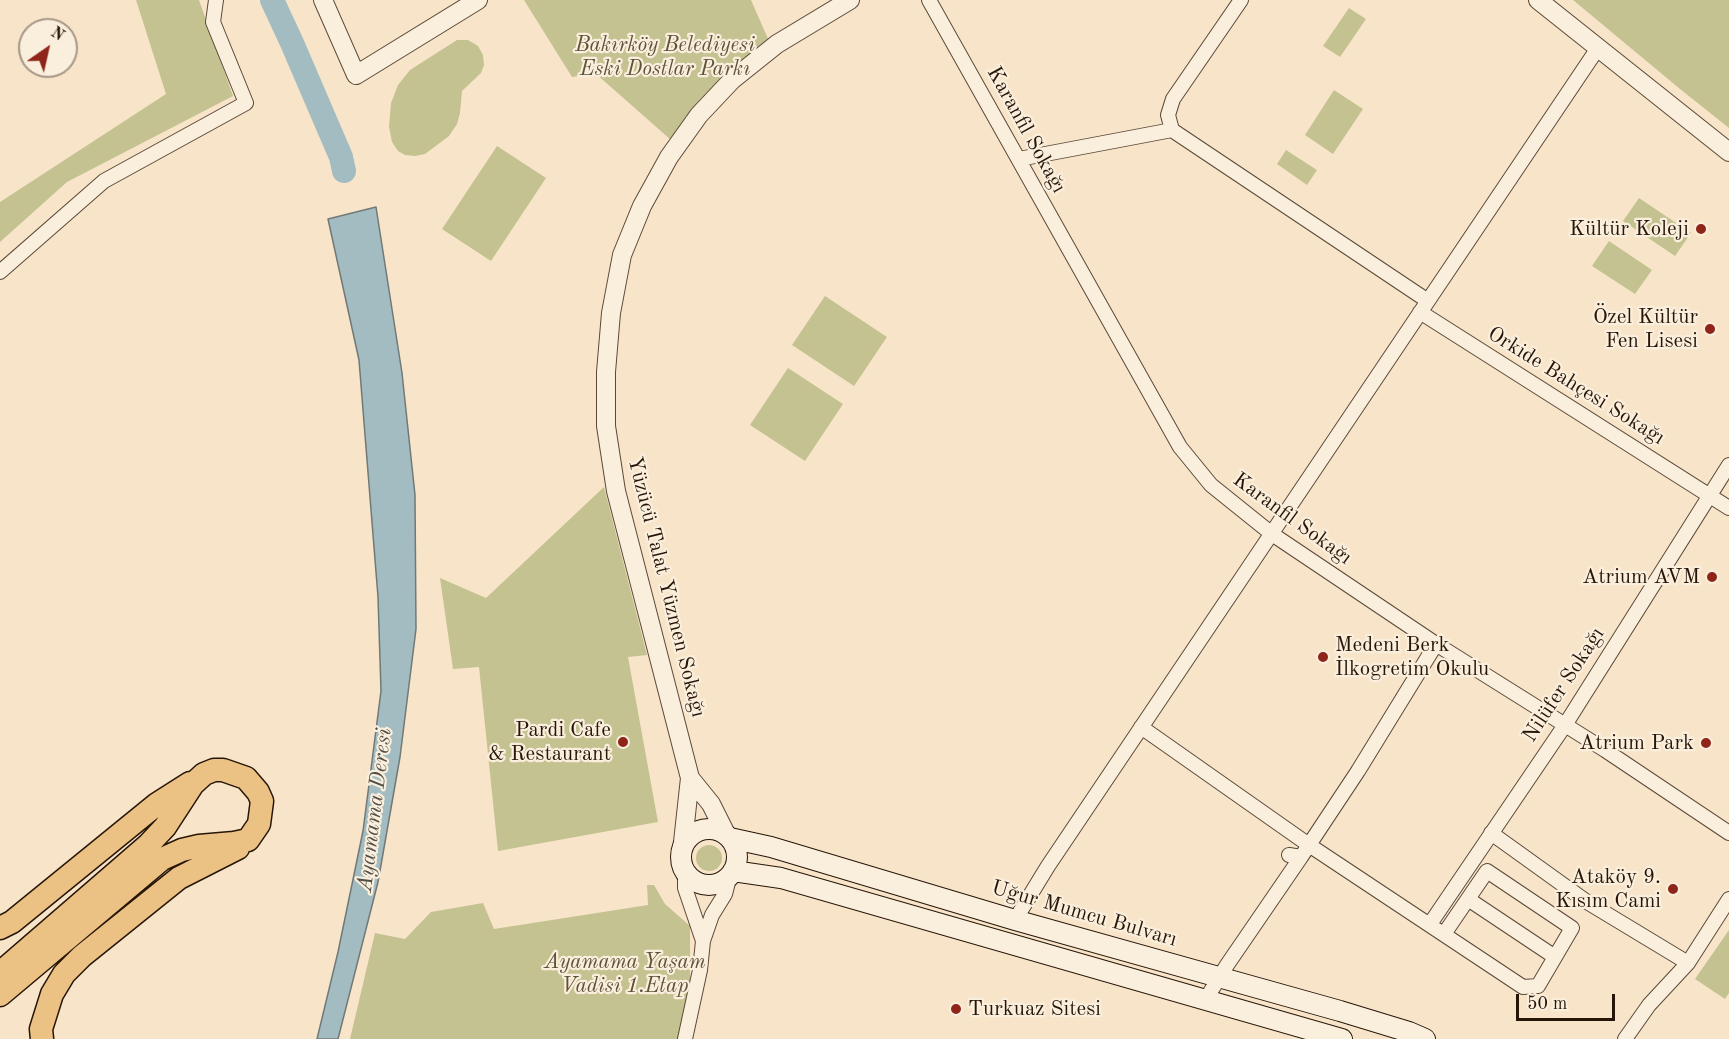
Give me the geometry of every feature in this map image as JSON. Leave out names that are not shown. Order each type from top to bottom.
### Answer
[{"type":"main road","points":[[0,928],[12,922],[157,804],[204,774],[214,770],[224,770],[246,778],[258,792],[262,801],[259,824],[248,840],[233,852],[179,878],[82,956],[64,974],[52,994],[41,1029],[42,1039]]},
{"type":"main road","points":[[0,994],[115,887],[165,827],[193,784],[204,774]]},
{"type":"main road","points":[[699,830],[717,830],[728,836],[735,845],[737,854],[732,873],[720,883],[707,885],[694,881],[685,872],[682,863],[685,843],[699,830]]},
{"type":"main road","name":"Uğur Mumcu Bulvarı","points":[[728,836],[1410,1032],[1425,1039]]},
{"type":"main road","points":[[0,973],[115,887],[162,859],[199,846],[248,840]]},
{"type":"main road","points":[[732,873],[781,878],[1342,1039]]},
{"type":"street","points":[[0,272],[104,181],[246,102],[213,22],[216,0]]},
{"type":"street","points":[[323,0],[356,75],[478,0]]},
{"type":"street","name":"Yüzücü Talat Yüzmen Sokağı","points":[[690,778],[616,491],[606,426],[606,372],[611,313],[622,255],[642,206],[669,157],[699,116],[732,80],[777,44],[850,0]]},
{"type":"street","name":"Karanfil Sokağı","points":[[929,0],[1180,447],[1211,485],[1272,534],[1436,644],[1565,725],[1729,833]]},
{"type":"street","points":[[1241,0],[1173,99],[1168,115],[1172,130],[1424,307]]},
{"type":"street","points":[[1538,0],[1729,152]]},
{"type":"street","points":[[1015,920],[1048,866],[1598,48]]},
{"type":"street","points":[[1018,159],[1172,130]]},
{"type":"street","name":"Orkide Bahçesi Sokağı","points":[[1424,307],[1729,508]]},
{"type":"street","name":"Nilüfer Sokağı","points":[[1430,924],[1565,725],[1729,465]]},
{"type":"street","points":[[1206,999],[1295,856],[1310,845],[1358,771],[1436,644]]},
{"type":"street","points":[[1141,727],[1310,845],[1523,987],[1538,986],[1572,928],[1487,871],[1444,934]]},
{"type":"street","points":[[690,778],[711,804],[728,836]]},
{"type":"street","points":[[682,851],[690,778]]},
{"type":"street","points":[[1491,833],[1587,903],[1688,963]]},
{"type":"street","points":[[685,872],[685,888],[703,941]]},
{"type":"street","points":[[685,1039],[700,970],[703,941],[712,915],[725,894],[732,873]]},
{"type":"street","points":[[1468,899],[1555,957]]},
{"type":"street","points":[[1625,1039],[1649,1005],[1688,963],[1729,899]]},
{"type":"green space","points":[[136,0],[199,0],[233,96],[67,182],[0,242],[0,202],[166,94]]},
{"type":"green space","name":"Bakırköy Belediyesi Eski Dostlar Parkı","points":[[524,0],[751,0],[769,41],[671,140],[595,73],[572,77]]},
{"type":"green space","points":[[1573,0],[1729,0],[1729,128],[1680,89]]},
{"type":"green space","points":[[1349,8],[1366,19],[1340,57],[1323,46]]},
{"type":"green space","points":[[457,40],[468,40],[478,46],[483,55],[484,65],[481,73],[462,91],[457,124],[449,136],[425,154],[405,155],[398,151],[392,142],[389,127],[391,103],[398,85],[410,70]]},
{"type":"green space","points":[[1334,90],[1363,109],[1333,154],[1305,135]]},
{"type":"green space","points":[[497,146],[546,178],[491,261],[442,229]]},
{"type":"green space","points":[[1286,150],[1317,170],[1307,185],[1277,164]]},
{"type":"green space","points":[[1639,198],[1691,233],[1675,256],[1623,221]]},
{"type":"green space","points":[[1609,241],[1652,270],[1635,294],[1592,266]]},
{"type":"green space","points":[[825,296],[887,337],[854,386],[792,345]]},
{"type":"green space","points":[[788,368],[843,404],[805,461],[750,425]]},
{"type":"green space","points":[[604,487],[647,655],[628,657],[658,822],[498,851],[479,667],[453,669],[440,578],[486,598]]},
{"type":"green space","points":[[709,845],[718,849],[722,858],[718,867],[709,871],[700,867],[696,858],[700,849]]},
{"type":"green space","name":"Ayamama Yaşam Vadisi 1.Etap","points":[[647,885],[654,885],[665,904],[690,926],[690,983],[678,1039],[350,1039],[375,933],[405,939],[431,912],[483,903],[494,929],[648,905]]},
{"type":"green space","points":[[1729,930],[1729,993],[1725,999],[1695,979]]},
{"type":"water","points":[[376,207],[402,373],[415,495],[416,629],[400,757],[378,882],[338,1039],[317,1039],[363,831],[381,691],[378,597],[359,360],[328,219]]},
{"type":"waterway","name":"Ayamama Deresi","points":[[272,0],[341,157],[344,171]]},
{"type":"place","name":"Kültür Koleji","points":[[1701,229]]},
{"type":"place","name":"Özel Kültür Fen Lisesi","points":[[1710,329]]},
{"type":"place","name":"Atrium AVM","points":[[1712,577]]},
{"type":"place","name":"Medeni Berk İlkogretim Okulu","points":[[1323,657]]},
{"type":"place","name":"Pardi Cafe & Restaurant","points":[[623,742]]},
{"type":"place","name":"Atrium Park","points":[[1706,743]]},
{"type":"place","name":"Ataköy 9. Kısım Cami","points":[[1673,889]]},
{"type":"place","name":"Turkuaz Sitesi","points":[[956,1009]]}]
